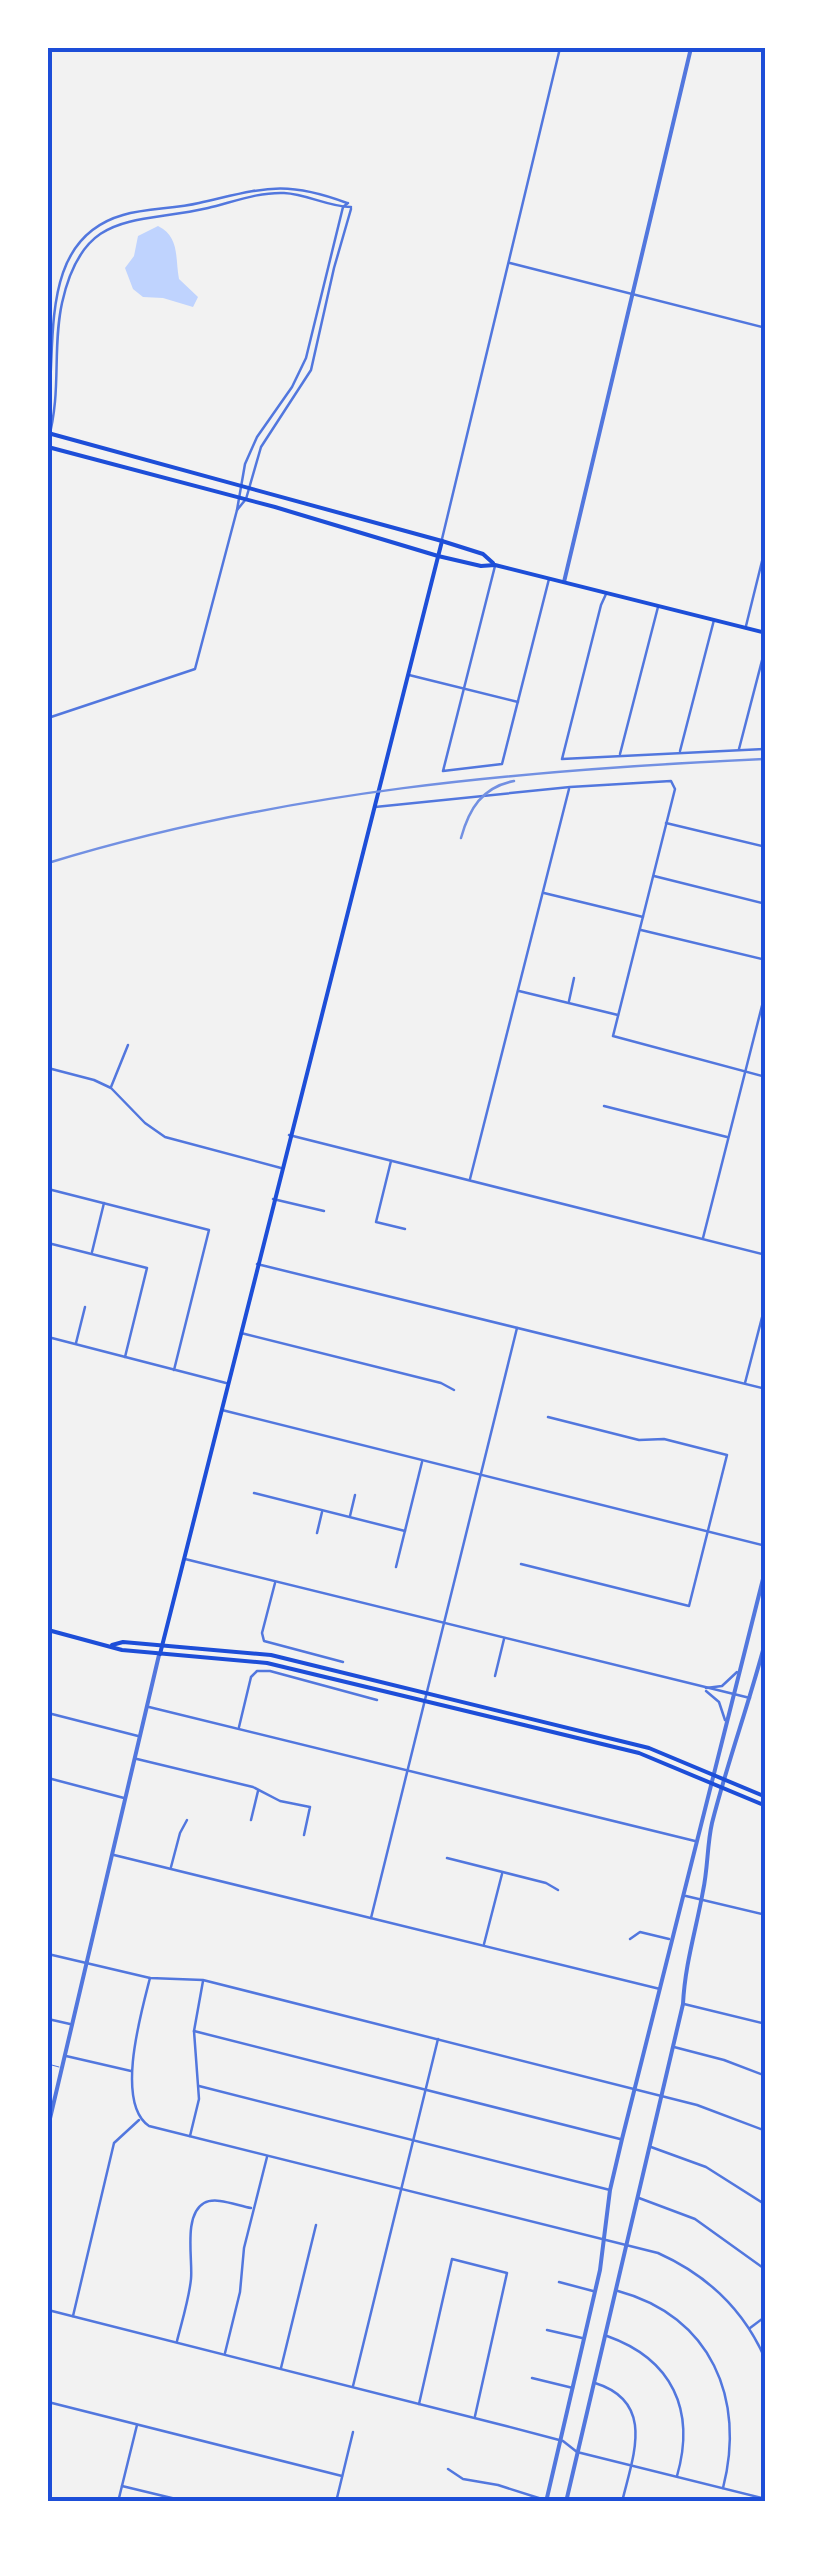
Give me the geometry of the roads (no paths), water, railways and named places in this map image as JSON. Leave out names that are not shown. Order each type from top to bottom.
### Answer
[{"type":"main road","points":[[48,434],[442,541],[483,554],[495,564]]},
{"type":"main road","points":[[48,444],[438,556],[481,566],[495,564],[766,633]]},
{"type":"main road","points":[[160,1654],[280,1168],[442,541]]},
{"type":"main road","points":[[48,1630],[122,1650],[268,1663],[424,1701],[639,1754],[766,1806]]},
{"type":"main road","points":[[112,1645],[123,1642],[271,1655],[650,1748],[766,1797]]},
{"type":"street","points":[[442,541],[560,48]]},
{"type":"street","points":[[564,582],[691,48]]},
{"type":"street","points":[[48,406],[53,308],[58,284],[75,251],[103,224],[124,214],[186,206],[260,188],[309,190],[350,205]]},
{"type":"street","points":[[48,444],[58,394],[62,304],[74,268],[101,233],[125,220],[186,212],[273,192],[350,205]]},
{"type":"street","points":[[237,510],[246,499],[262,447],[315,360],[350,205]]},
{"type":"street","points":[[48,718],[195,668],[237,510],[240,484],[257,436],[292,387],[306,358],[344,207]]},
{"type":"street","points":[[508,262],[766,328]]},
{"type":"street","points":[[746,628],[766,545]]},
{"type":"street","points":[[495,564],[443,771],[502,764],[549,578]]},
{"type":"street","points":[[607,593],[600,605],[562,758],[766,749]]},
{"type":"street","points":[[620,756],[658,606]]},
{"type":"street","points":[[680,753],[714,620]]},
{"type":"street","points":[[738,750],[766,645]]},
{"type":"street","points":[[408,674],[518,702]]},
{"type":"street","points":[[374,808],[570,787],[666,781],[674,784],[613,1036],[766,1077]]},
{"type":"street","points":[[470,1181],[570,787]]},
{"type":"street","points":[[666,823],[766,848]]},
{"type":"street","points":[[653,876],[766,904]]},
{"type":"street","points":[[543,892],[643,918]]},
{"type":"street","points":[[640,930],[766,960]]},
{"type":"street","points":[[568,1003],[574,978]]},
{"type":"street","points":[[518,990],[618,1016]]},
{"type":"street","points":[[703,1240],[766,990]]},
{"type":"street","points":[[111,1088],[128,1045]]},
{"type":"street","points":[[48,1068],[111,1088],[150,1128],[165,1137],[280,1168]]},
{"type":"street","points":[[604,1106],[728,1138]]},
{"type":"street","points":[[289,1135],[766,1255]]},
{"type":"street","points":[[391,1161],[376,1222],[405,1229]]},
{"type":"street","points":[[48,1189],[209,1230],[174,1370]]},
{"type":"street","points":[[273,1198],[324,1211]]},
{"type":"street","points":[[91,1254],[104,1204]]},
{"type":"street","points":[[48,1246],[147,1268],[125,1357]]},
{"type":"street","points":[[257,1264],[766,1390]]},
{"type":"street","points":[[745,1384],[766,1302]]},
{"type":"street","points":[[75,1344],[85,1307]]},
{"type":"street","points":[[371,1918],[518,1328]]},
{"type":"street","points":[[240,1332],[441,1383],[454,1390]]},
{"type":"street","points":[[48,1338],[227,1384]]},
{"type":"street","points":[[220,1410],[766,1546]]},
{"type":"street","points":[[520,1564],[689,1606],[726,1455],[664,1439],[639,1440],[548,1417]]},
{"type":"street","points":[[396,1567],[422,1461]]},
{"type":"street","points":[[254,1494],[405,1531]]},
{"type":"street","points":[[350,1517],[355,1495]]},
{"type":"street","points":[[316,1533],[322,1510]]},
{"type":"street","points":[[184,1559],[751,1698]]},
{"type":"street","points":[[448,2469],[463,2479],[498,2485],[546,2501],[584,2339],[622,2139],[766,1567]]},
{"type":"street","points":[[276,1582],[262,1633],[264,1641],[343,1662]]},
{"type":"street","points":[[566,2502],[683,2004],[687,1954],[702,1899],[712,1824],[766,1638]]},
{"type":"street","points":[[495,1676],[504,1639]]},
{"type":"street","points":[[48,2127],[51,2100],[62,2068],[160,1654]]},
{"type":"street","points":[[700,1688],[727,1683],[741,1667]]},
{"type":"street","points":[[239,1728],[251,1677],[257,1671],[270,1671],[377,1700]]},
{"type":"street","points":[[700,1688],[719,1702],[726,1726]]},
{"type":"street","points":[[148,1707],[698,1842]]},
{"type":"street","points":[[48,1714],[140,1736]]},
{"type":"street","points":[[135,1759],[258,1789],[310,1808],[304,1835]]},
{"type":"street","points":[[48,1778],[126,1798]]},
{"type":"street","points":[[250,1820],[258,1789]]},
{"type":"street","points":[[171,1869],[187,1820]]},
{"type":"street","points":[[112,1855],[660,1989]]},
{"type":"street","points":[[448,1858],[546,1883],[558,1890]]},
{"type":"street","points":[[484,1946],[502,1872]]},
{"type":"street","points":[[684,1896],[766,1915]]},
{"type":"street","points":[[630,1940],[640,1932],[673,1940]]},
{"type":"street","points":[[48,1954],[150,1978],[203,1980],[697,2105],[766,2130]]},
{"type":"street","points":[[150,1978],[137,2034],[133,2105],[140,2119],[154,2128],[658,2253],[697,2274],[730,2304],[766,2362]]},
{"type":"street","points":[[190,2137],[199,2086],[194,2031],[203,1980]]},
{"type":"street","points":[[683,2004],[766,2024]]},
{"type":"street","points":[[48,2019],[72,2025]]},
{"type":"street","points":[[194,2031],[622,2139]]},
{"type":"street","points":[[352,2387],[438,2039]]},
{"type":"street","points":[[673,2046],[766,2076]]},
{"type":"street","points":[[64,2056],[133,2072]]},
{"type":"street","points":[[199,2086],[610,2190]]},
{"type":"street","points":[[73,2316],[114,2144],[140,2119]]},
{"type":"street","points":[[649,2147],[706,2167],[766,2205]]},
{"type":"street","points":[[225,2355],[267,2156]]},
{"type":"street","points":[[637,2198],[695,2219],[766,2270]]},
{"type":"street","points":[[176,2342],[191,2283],[188,2250],[196,2211],[213,2200],[253,2209]]},
{"type":"street","points":[[281,2369],[316,2225]]},
{"type":"street","points":[[419,2404],[452,2260],[508,2274],[474,2418]]},
{"type":"street","points":[[559,2282],[594,2291]]},
{"type":"street","points":[[616,2291],[645,2300],[670,2314],[698,2341],[714,2364],[732,2426],[723,2488]]},
{"type":"street","points":[[48,2310],[560,2440],[577,2452],[766,2499]]},
{"type":"street","points":[[749,2329],[766,2316]]},
{"type":"street","points":[[546,2330],[584,2339]]},
{"type":"street","points":[[605,2336],[646,2356],[673,2388],[685,2434],[677,2476]]},
{"type":"street","points":[[532,2378],[572,2388]]},
{"type":"street","points":[[594,2382],[617,2393],[634,2416],[637,2438],[622,2502]]},
{"type":"street","points":[[48,2402],[342,2476]]},
{"type":"street","points":[[118,2502],[137,2424]]},
{"type":"street","points":[[336,2502],[353,2432]]},
{"type":"street","points":[[122,2486],[202,2502]]},
{"type":"lane","points":[[48,2064],[62,2068]]},
{"type":"lane","points":[[68,2500],[73,2502]]},
{"type":"water","points":[[158,226],[173,242],[179,279],[198,297],[193,307],[143,297],[133,289],[125,268],[134,256],[138,236]]},
{"type":"railway","points":[[48,863],[225,818],[403,788],[584,770],[766,759]]},
{"type":"railway","points":[[461,838],[478,801],[493,788],[514,781]]}]
